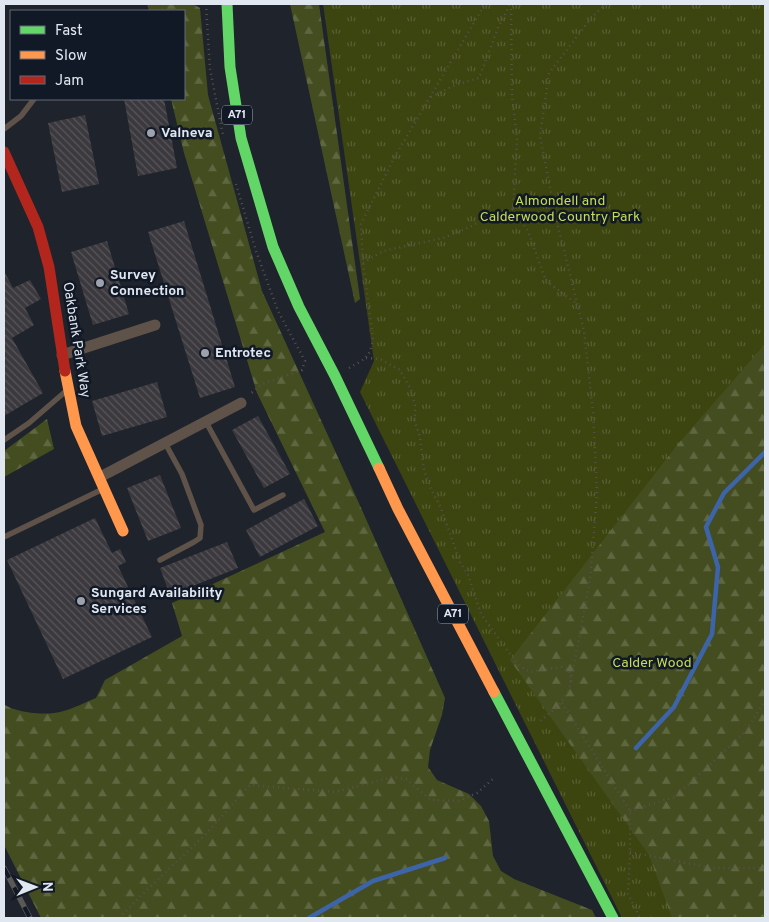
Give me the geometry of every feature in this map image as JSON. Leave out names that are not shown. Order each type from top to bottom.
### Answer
[{"type":"main road","name":"A71","points":[[227,4],[230,68],[241,138],[272,246],[299,307],[398,509],[613,918]]},
{"type":"main road","name":"A71","points":[[227,25],[232,4]]},
{"type":"main road","name":"Oakbank Park Way","points":[[4,152],[38,226],[49,266],[62,355],[76,426],[124,531]]},
{"type":"street","points":[[62,355],[155,326]]},
{"type":"street","points":[[102,482],[165,443],[241,403]]},
{"type":"lane","points":[[4,129],[21,116],[33,100]]},
{"type":"lane","points":[[4,440],[29,423],[68,390]]},
{"type":"lane","points":[[206,422],[254,510],[283,495]]},
{"type":"lane","points":[[160,560],[200,538],[201,525],[182,474],[165,443]]},
{"type":"lane","points":[[4,536],[102,482]]},
{"type":"path","points":[[334,376],[366,358],[371,349],[373,339],[363,263],[361,224],[394,158],[485,4]]},
{"type":"path","points":[[430,97],[455,85],[478,78],[498,28],[511,4]]},
{"type":"path","points":[[511,4],[511,70],[517,138],[513,209],[528,231],[546,281],[578,304]]},
{"type":"path","points":[[540,721],[562,703],[571,680],[590,580],[597,493],[593,413],[584,331],[556,218],[540,136],[549,73],[592,17],[606,4]]},
{"type":"path","points":[[363,263],[383,251],[443,238],[470,227],[495,212],[513,209]]},
{"type":"path","points":[[366,358],[380,359],[400,370],[411,390],[415,405],[415,422],[420,437],[424,470],[441,508],[460,562],[468,575],[481,614],[518,665],[530,672],[562,667],[569,670],[571,680]]},
{"type":"path","points":[[630,812],[675,797],[746,732],[765,700]]},
{"type":"path","points":[[562,703],[630,812],[628,894],[640,918]]},
{"type":"path","points":[[119,918],[204,836],[250,785],[335,792],[393,777],[406,779],[431,800],[458,800],[477,793],[494,778]]},
{"type":"path","points":[[630,852],[712,868],[765,868]]},
{"type":"green space","points":[[147,4],[193,4],[200,8],[208,95],[262,291],[445,698],[442,715],[430,750],[428,767],[437,780],[469,794],[481,806],[489,821],[493,856],[501,871],[514,879],[592,910],[596,918],[41,918],[4,845],[4,704],[21,711],[49,714],[64,711],[96,698],[105,680],[182,636],[172,603],[325,532],[257,393],[184,153],[171,100],[185,100],[185,10],[149,10]]},
{"type":"green space","points":[[290,4],[319,4],[360,299],[355,303]]},
{"type":"green space","name":"Almondell and Calderwood Country Park","points":[[323,4],[765,4],[765,918],[622,918],[360,392],[374,361]]},
{"type":"green space","name":"Calder Wood","points":[[765,344],[765,918],[672,918],[649,855],[510,660],[678,444]]},
{"type":"green space","points":[[47,419],[54,449],[4,477],[4,451]]},
{"type":"building","name":"Valneva","points":[[124,100],[164,100],[177,168],[138,176]]},
{"type":"building","points":[[85,115],[99,184],[62,192],[48,123]]},
{"type":"building","points":[[184,221],[235,387],[200,398],[148,232]]},
{"type":"building","name":"Survey Connection","points":[[107,241],[129,314],[93,325],[71,252]]},
{"type":"building","points":[[4,271],[13,288],[30,280],[41,299],[25,308],[34,325],[12,338],[43,393],[4,416]]},
{"type":"building","points":[[157,382],[167,417],[102,436],[92,401]]},
{"type":"building","points":[[258,416],[290,474],[264,488],[232,430]]},
{"type":"building","points":[[160,475],[181,528],[148,541],[127,488]]},
{"type":"building","points":[[304,499],[318,526],[260,557],[246,530]]},
{"type":"building","name":"Sungard Availability Services","points":[[95,518],[112,553],[120,549],[126,562],[118,566],[152,637],[63,679],[7,560]]},
{"type":"building","points":[[227,542],[238,568],[170,595],[160,568]]},
{"type":"waterway","points":[[636,748],[674,707],[712,634],[718,567],[706,527],[724,493],[765,452]]},
{"type":"waterway","points":[[309,918],[373,881],[445,858]]},
{"type":"railway","points":[[4,868],[30,918]]},
{"type":"traffic: fast","points":[[227,4],[230,67],[241,138],[273,247],[299,307],[335,376],[379,468]]},
{"type":"traffic: fast","points":[[494,692],[613,918]]},
{"type":"traffic: slow","points":[[65,371],[76,426],[123,531]]},
{"type":"traffic: slow","points":[[379,468],[398,509],[494,692]]},
{"type":"traffic: jam","points":[[4,152],[38,227],[49,267],[65,371]]},
{"type":"place","name":"Valneva","points":[[151,133]]},
{"type":"place","name":"Survey Connection","points":[[100,283]]},
{"type":"place","name":"Entrotec","points":[[205,353]]},
{"type":"place","name":"Sungard Availability Services","points":[[81,601]]}]
